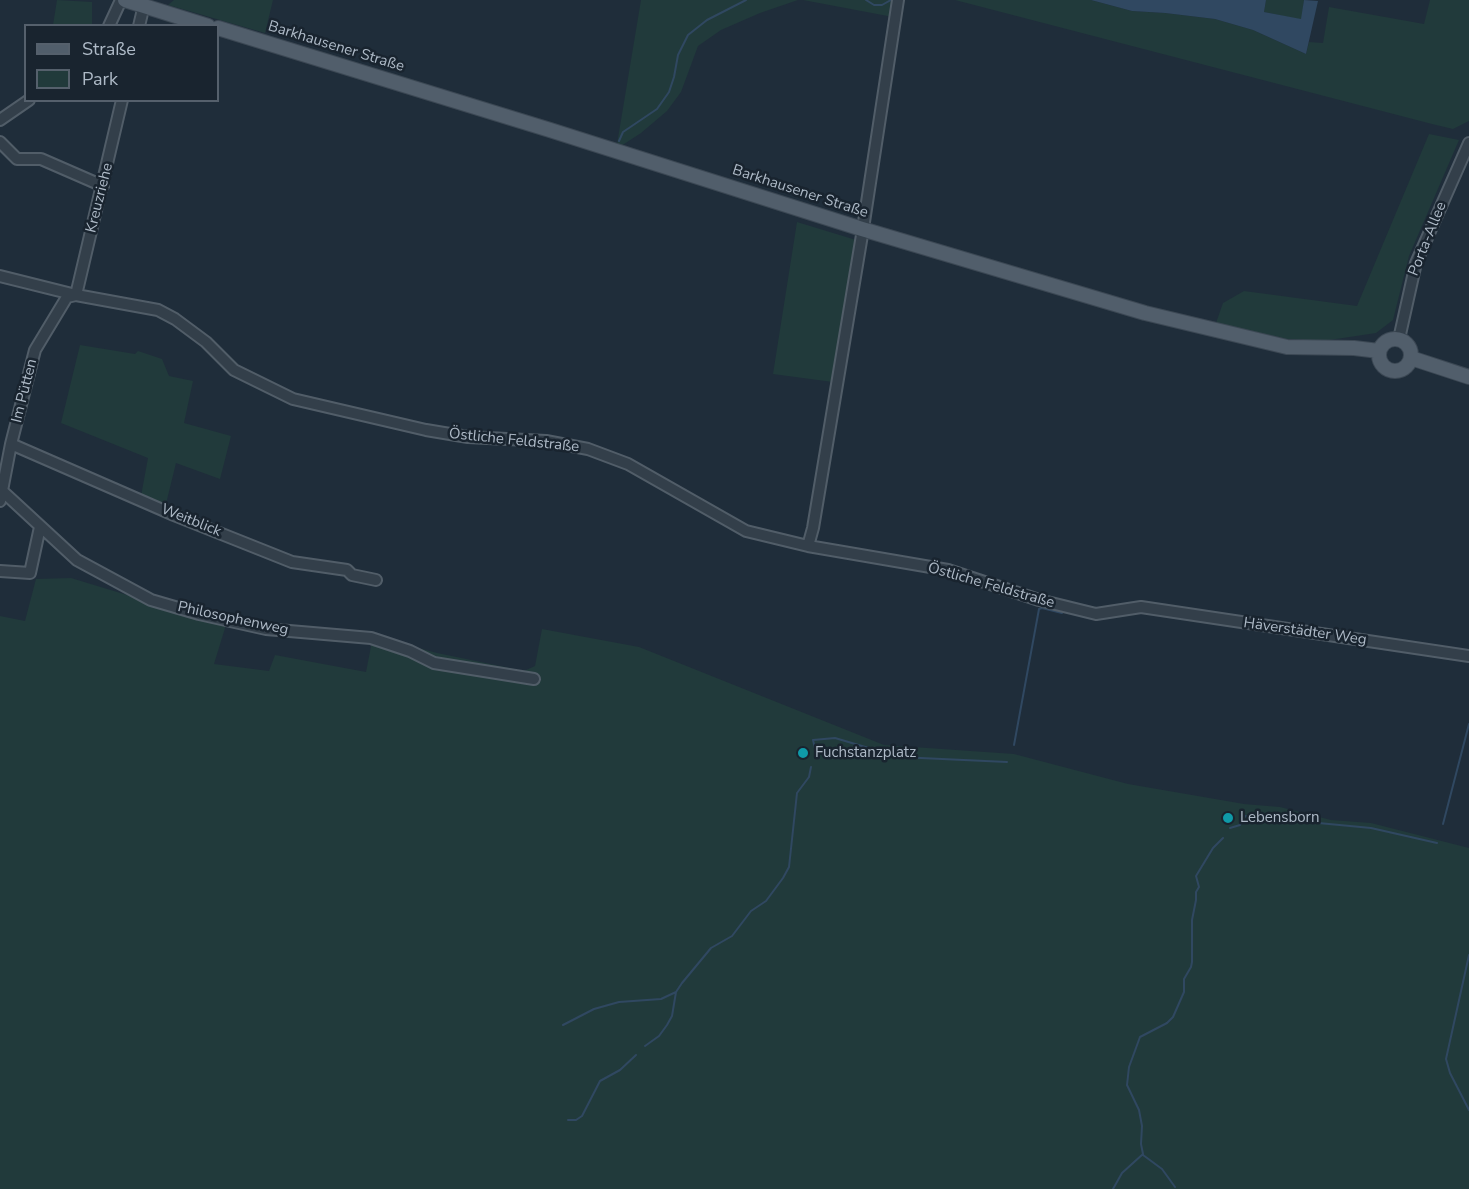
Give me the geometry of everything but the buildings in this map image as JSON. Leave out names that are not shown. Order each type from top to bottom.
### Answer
[{"type":"main road","points":[[123,0],[202,24]]},
{"type":"main road","name":"Barkhausener Straße","points":[[219,28],[550,130],[862,230],[1145,314],[1287,347],[1379,351]]},
{"type":"main road","points":[[1399,339],[1408,345],[1411,357],[1408,366],[1404,369],[1387,370],[1380,362],[1379,351],[1385,342],[1399,339]]},
{"type":"main road","points":[[1411,357],[1469,377]]},
{"type":"street","points":[[110,24],[123,0]]},
{"type":"street","points":[[808,546],[813,528],[898,0]]},
{"type":"street","points":[[139,24],[144,5]]},
{"type":"street","points":[[0,120],[26,102]]},
{"type":"street","name":"Kreuzriehe","points":[[76,295],[122,102]]},
{"type":"street","points":[[0,142],[17,159],[41,159],[103,186]]},
{"type":"street","name":"Porta-Allee","points":[[1399,339],[1416,263],[1469,143]]},
{"type":"street","name":"Östliche Feldstraße","points":[[0,276],[76,295],[158,310],[175,319],[206,342],[234,370],[293,399],[468,438],[546,441],[588,449],[628,464],[746,531],[808,546],[948,570],[1035,599],[1096,614],[1141,607]]},
{"type":"street","name":"Im Pütten","points":[[1,494],[35,350],[67,297],[76,295]]},
{"type":"street","name":"Weitblick","points":[[12,444],[174,515],[292,562],[347,570],[352,575],[376,580]]},
{"type":"street","name":"Philosophenweg","points":[[1,494],[77,561],[151,600],[199,614],[266,629],[370,638],[403,648],[434,663],[534,679]]},
{"type":"street","points":[[0,571],[30,573],[40,528]]},
{"type":"street","name":"Häverstädter Weg","points":[[1141,607],[1469,656]]},
{"type":"green space","points":[[57,0],[92,2],[92,24],[53,24]]},
{"type":"green space","points":[[174,0],[273,0],[265,33],[168,5]]},
{"type":"green space","points":[[641,0],[798,0],[721,30],[698,46],[681,92],[667,111],[621,146],[617,144]]},
{"type":"green space","points":[[803,0],[896,0],[893,17]]},
{"type":"green space","points":[[955,0],[1091,0],[1132,11],[1215,19],[1253,30],[1306,54],[1309,42],[1323,43],[1329,7],[1424,24],[1430,0],[1469,0],[1469,121],[1453,129]]},
{"type":"green space","points":[[1266,0],[1304,0],[1302,20],[1264,12]]},
{"type":"green space","points":[[1429,134],[1459,140],[1409,256],[1393,320],[1376,333],[1323,341],[1287,339],[1216,323],[1223,303],[1244,291],[1357,306]]},
{"type":"green space","points":[[797,222],[856,240],[833,382],[773,374]]},
{"type":"green space","points":[[80,345],[135,354],[138,351],[162,359],[169,376],[193,381],[184,423],[231,436],[220,479],[176,463],[165,508],[141,496],[148,458],[61,423]]},
{"type":"green space","points":[[71,578],[226,625],[214,664],[269,671],[275,655],[366,672],[373,636],[437,653],[524,671],[535,666],[542,629],[639,647],[884,745],[1014,754],[1128,784],[1244,804],[1280,807],[1331,820],[1371,823],[1469,848],[1469,1189],[0,1189],[0,616],[25,621],[36,579]]},
{"type":"water","points":[[1091,0],[1266,0],[1264,12],[1301,19],[1304,0],[1318,1],[1306,54],[1253,30],[1215,19],[1132,11]]},
{"type":"waterway","points":[[619,141],[623,132],[657,109],[669,92],[678,55],[688,35],[707,20],[746,0]]},
{"type":"waterway","points":[[866,0],[874,5],[882,5],[891,0]]},
{"type":"waterway","points":[[1014,745],[1039,609],[1062,613]]},
{"type":"waterway","points":[[1443,824],[1469,724]]},
{"type":"waterway","points":[[817,757],[813,740],[835,738],[899,757],[1007,762]]},
{"type":"waterway","points":[[645,1046],[659,1036],[667,1025],[672,1016],[676,992],[682,983],[711,948],[732,936],[751,911],[766,901],[783,878],[789,867],[797,793],[809,777],[811,767]]},
{"type":"waterway","points":[[1230,828],[1240,825],[1245,816],[1371,828],[1437,843]]},
{"type":"waterway","points":[[1113,1189],[1122,1173],[1143,1154],[1139,1110],[1127,1085],[1129,1067],[1140,1037],[1167,1023],[1173,1017],[1184,992],[1184,979],[1192,962],[1192,920],[1196,892],[1199,887],[1196,876],[1213,848],[1223,838]]},
{"type":"waterway","points":[[1469,955],[1446,1059],[1450,1073],[1469,1110]]},
{"type":"waterway","points":[[563,1025],[594,1009],[619,1002],[661,999],[676,992]]},
{"type":"waterway","points":[[568,1120],[576,1120],[582,1116],[600,1081],[620,1070],[636,1055]]},
{"type":"waterway","points":[[1143,1155],[1162,1169],[1175,1187]]},
{"type":"place","name":"Fuchstanzplatz","points":[[803,753]]},
{"type":"place","name":"Lebensborn","points":[[1228,818]]}]
